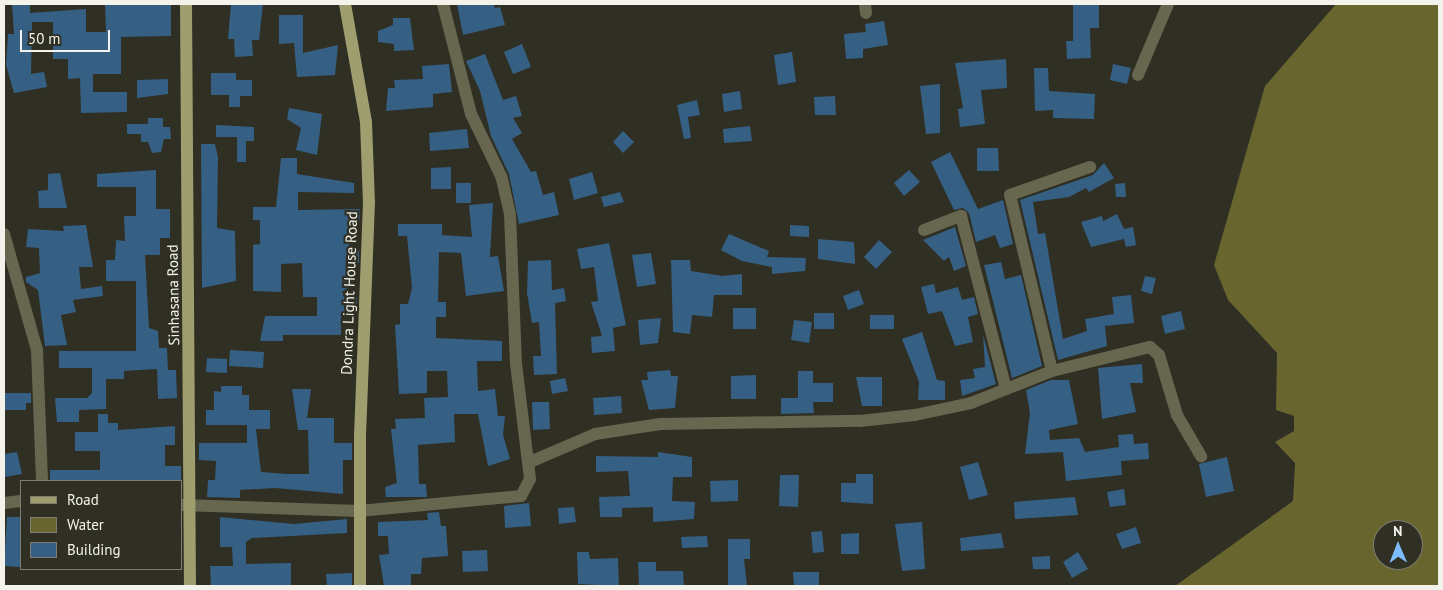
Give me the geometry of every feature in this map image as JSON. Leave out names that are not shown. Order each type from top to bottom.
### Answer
[{"type":"main road","name":"Sinhasana Road","points":[[186,4],[186,506],[190,586]]},
{"type":"main road","name":"Dondra Light House Road","points":[[345,4],[366,122],[369,202],[359,510],[360,586]]},
{"type":"street","points":[[186,506],[359,510],[521,496],[530,479],[530,462],[516,364],[510,214],[501,176],[471,114],[443,4]]},
{"type":"street","points":[[1138,75],[1168,4]]},
{"type":"street","points":[[1052,371],[1010,195],[1090,167]]},
{"type":"street","points":[[924,230],[960,216],[1006,389]]},
{"type":"street","points":[[4,234],[37,350],[42,480]]},
{"type":"street","points":[[530,462],[595,434],[660,424],[860,421],[943,409],[1006,389],[1052,371],[1150,346],[1159,355],[1177,415],[1201,456]]},
{"type":"street","points":[[4,503],[20,501]]},
{"type":"water","points":[[1336,4],[1439,4],[1439,586],[1175,586],[1293,501],[1295,463],[1275,442],[1294,431],[1294,416],[1276,410],[1277,353],[1228,300],[1214,265],[1265,86]]},
{"type":"building","points":[[12,4],[30,4],[30,13],[86,9],[86,32],[106,32],[105,4],[171,4],[171,36],[121,37],[121,74],[93,74],[93,92],[127,92],[127,112],[81,113],[80,78],[68,79],[68,59],[53,59],[53,22],[32,22],[31,74],[44,72],[47,87],[14,93],[6,65],[8,34],[14,34]]},
{"type":"building","points":[[231,4],[263,4],[259,40],[252,40],[253,56],[235,57],[234,39],[228,39]]},
{"type":"building","points":[[457,4],[494,4],[495,8],[500,7],[505,25],[463,35]]},
{"type":"building","points":[[1073,4],[1099,4],[1099,28],[1090,28],[1091,58],[1067,59],[1066,41],[1073,41]]},
{"type":"building","points":[[279,15],[303,15],[303,53],[338,45],[335,75],[297,77],[294,43],[279,44]]},
{"type":"building","points":[[393,18],[410,18],[414,50],[394,51],[394,44],[378,42],[378,31],[393,25]]},
{"type":"building","points":[[884,21],[888,45],[863,49],[863,58],[846,59],[844,34],[866,32],[865,24]]},
{"type":"building","points":[[522,44],[531,67],[513,74],[504,52]]},
{"type":"building","points":[[792,52],[796,82],[778,85],[774,55]]},
{"type":"building","points":[[485,54],[503,100],[516,96],[522,116],[513,118],[522,133],[512,139],[531,172],[536,171],[543,195],[554,192],[559,215],[519,224],[509,174],[491,136],[480,91],[466,61]]},
{"type":"building","points":[[1006,59],[1007,88],[981,90],[985,124],[960,127],[958,109],[963,108],[955,63]]},
{"type":"building","points":[[449,64],[452,92],[433,94],[433,107],[386,111],[388,88],[395,88],[394,80],[423,79],[422,66]]},
{"type":"building","points":[[1113,64],[1131,68],[1127,84],[1110,80]]},
{"type":"building","points":[[1034,68],[1048,68],[1049,91],[1095,94],[1094,119],[1053,118],[1053,110],[1035,111]]},
{"type":"building","points":[[211,73],[236,73],[236,80],[252,80],[252,96],[240,96],[240,107],[229,107],[229,95],[211,95]]},
{"type":"building","points":[[168,79],[168,94],[137,98],[137,80]]},
{"type":"building","points":[[940,84],[940,133],[926,134],[920,86]]},
{"type":"building","points":[[740,91],[742,109],[724,112],[722,94]]},
{"type":"building","points":[[835,96],[836,115],[815,115],[814,97]]},
{"type":"building","points":[[697,100],[700,115],[688,117],[691,138],[684,139],[677,105]]},
{"type":"building","points":[[289,108],[322,114],[317,155],[296,150],[301,128],[287,119]]},
{"type":"building","points":[[148,118],[163,118],[163,127],[170,127],[171,139],[164,139],[161,152],[152,153],[148,142],[141,142],[141,134],[127,134],[127,124],[148,124]]},
{"type":"building","points":[[216,125],[254,127],[254,141],[246,141],[246,162],[237,162],[237,137],[216,137]]},
{"type":"building","points":[[750,126],[752,141],[724,143],[723,129]]},
{"type":"building","points":[[467,129],[469,148],[430,151],[429,133]]},
{"type":"building","points":[[623,131],[634,142],[623,153],[613,142]]},
{"type":"building","points":[[201,144],[215,144],[218,157],[217,228],[235,231],[236,281],[202,288]]},
{"type":"building","points":[[977,148],[998,148],[999,171],[977,171]]},
{"type":"building","points":[[950,152],[978,209],[1003,200],[1013,244],[1000,248],[995,235],[976,242],[969,213],[963,208],[954,210],[931,162]]},
{"type":"building","points":[[281,158],[297,158],[297,174],[354,183],[354,193],[298,192],[298,210],[360,209],[360,220],[349,221],[349,250],[359,250],[359,263],[347,263],[347,298],[357,298],[357,312],[341,312],[341,335],[283,335],[283,341],[260,341],[265,316],[317,316],[317,297],[303,297],[302,263],[281,264],[281,292],[253,291],[253,245],[260,244],[260,220],[253,220],[253,207],[276,207]]},
{"type":"building","points":[[1104,163],[1114,178],[1089,192],[1086,188],[1069,197],[1033,202],[1038,234],[1045,233],[1063,339],[1087,331],[1085,319],[1114,314],[1112,297],[1131,295],[1134,323],[1105,326],[1107,346],[1058,360],[1020,200],[1093,175]]},
{"type":"building","points":[[451,167],[451,189],[431,189],[431,168]]},
{"type":"building","points":[[156,170],[156,209],[170,209],[170,238],[160,238],[160,255],[145,255],[149,328],[158,331],[159,348],[167,348],[168,370],[176,370],[177,398],[158,399],[157,369],[124,371],[124,379],[106,379],[106,409],[79,410],[79,422],[57,422],[55,398],[87,398],[92,393],[92,368],[59,368],[59,351],[136,351],[136,281],[106,281],[106,260],[115,260],[116,240],[125,241],[124,216],[136,216],[136,187],[97,187],[97,174]]},
{"type":"building","points":[[909,170],[920,182],[904,196],[894,183]]},
{"type":"building","points":[[592,172],[598,193],[574,200],[569,179]]},
{"type":"building","points":[[60,173],[67,208],[39,208],[38,191],[48,190],[48,174]]},
{"type":"building","points":[[456,183],[471,183],[471,203],[456,203]]},
{"type":"building","points":[[1125,183],[1126,197],[1116,197],[1115,184]]},
{"type":"building","points":[[620,192],[624,202],[604,207],[601,197]]},
{"type":"building","points":[[493,203],[490,257],[498,256],[504,291],[466,296],[461,253],[439,252],[438,302],[446,302],[446,317],[436,317],[436,338],[502,341],[502,361],[477,361],[478,391],[495,389],[498,416],[505,416],[503,435],[510,459],[488,466],[478,414],[454,414],[455,442],[418,445],[419,484],[426,484],[427,497],[386,497],[385,487],[397,483],[391,429],[396,429],[395,419],[425,418],[424,398],[448,397],[447,371],[427,371],[427,393],[399,394],[395,325],[400,324],[400,304],[408,304],[412,288],[407,236],[398,236],[398,224],[442,224],[442,235],[472,237],[469,205]]},
{"type":"building","points":[[1117,214],[1124,229],[1133,227],[1136,245],[1126,247],[1124,239],[1091,247],[1081,222],[1102,216],[1103,221]]},
{"type":"building","points":[[86,225],[93,267],[79,267],[81,289],[102,286],[103,296],[73,300],[76,312],[61,315],[67,345],[45,346],[38,290],[26,282],[26,277],[40,273],[39,248],[26,247],[28,229],[64,231],[63,226]]},
{"type":"building","points":[[790,225],[809,226],[809,237],[790,236]]},
{"type":"building","points":[[955,227],[966,266],[954,271],[949,257],[944,261],[923,240]]},
{"type":"building","points":[[729,234],[769,251],[767,257],[806,258],[805,271],[772,274],[772,267],[742,261],[721,250]]},
{"type":"building","points":[[818,239],[854,242],[855,264],[818,259]]},
{"type":"building","points":[[879,240],[892,252],[876,269],[864,257]]},
{"type":"building","points":[[609,243],[626,325],[613,328],[615,351],[592,353],[591,337],[602,336],[591,302],[598,301],[594,267],[581,269],[577,249]]},
{"type":"building","points":[[651,253],[656,284],[637,287],[632,255]]},
{"type":"building","points":[[551,260],[552,290],[564,288],[566,301],[555,303],[557,374],[534,375],[533,356],[541,356],[539,322],[532,323],[527,293],[528,261]]},
{"type":"building","points":[[671,260],[690,260],[691,271],[722,276],[742,274],[742,295],[714,295],[712,317],[692,315],[690,334],[673,332]]},
{"type":"building","points":[[1001,262],[1005,279],[1021,275],[1042,366],[1012,378],[984,265]]},
{"type":"building","points":[[1145,276],[1156,278],[1152,294],[1141,291]]},
{"type":"building","points":[[934,284],[936,293],[958,287],[962,300],[974,297],[978,314],[968,317],[973,342],[955,346],[942,311],[928,314],[921,287]]},
{"type":"building","points":[[859,290],[864,304],[848,310],[843,296]]},
{"type":"building","points":[[733,308],[756,308],[756,329],[733,329]]},
{"type":"building","points":[[1181,311],[1185,329],[1165,334],[1161,316]]},
{"type":"building","points":[[814,313],[834,313],[834,329],[814,329]]},
{"type":"building","points":[[870,315],[894,315],[894,329],[870,329]]},
{"type":"building","points":[[661,318],[658,343],[640,345],[638,320]]},
{"type":"building","points":[[794,320],[812,322],[809,343],[791,340]]},
{"type":"building","points":[[922,332],[937,380],[945,381],[945,400],[918,400],[919,382],[902,339]]},
{"type":"building","points":[[983,334],[996,384],[962,396],[960,380],[975,378],[973,369],[985,367]]},
{"type":"building","points":[[230,350],[264,352],[263,368],[229,366]]},
{"type":"building","points":[[207,358],[227,359],[227,373],[206,372]]},
{"type":"building","points":[[1142,364],[1143,383],[1130,383],[1136,412],[1102,419],[1098,368]]},
{"type":"building","points":[[670,370],[671,376],[678,376],[675,408],[649,410],[641,380],[648,380],[647,372]]},
{"type":"building","points":[[798,371],[813,371],[813,383],[833,383],[833,402],[813,402],[814,413],[781,414],[781,398],[798,398]]},
{"type":"building","points":[[756,375],[756,399],[731,399],[731,376]]},
{"type":"building","points":[[856,377],[882,377],[882,406],[862,406]]},
{"type":"building","points":[[565,378],[568,391],[552,394],[550,381]]},
{"type":"building","points":[[1051,380],[1069,380],[1078,424],[1049,430],[1050,440],[1079,438],[1085,452],[1119,447],[1118,435],[1133,434],[1134,444],[1148,443],[1149,459],[1121,461],[1122,475],[1066,481],[1063,452],[1025,454],[1030,413],[1026,390]]},
{"type":"building","points":[[221,386],[242,386],[242,395],[249,395],[249,410],[270,410],[270,429],[256,429],[261,472],[287,474],[309,474],[308,430],[298,430],[292,389],[311,389],[307,418],[334,418],[334,443],[352,443],[352,460],[343,460],[343,494],[275,488],[240,490],[240,498],[207,497],[208,480],[215,480],[216,461],[199,460],[199,443],[247,443],[247,425],[206,425],[206,410],[214,410],[214,391],[221,392]]},
{"type":"building","points":[[4,393],[31,393],[31,403],[26,403],[26,410],[4,410]]},
{"type":"building","points":[[621,396],[622,413],[594,415],[593,398]]},
{"type":"building","points":[[532,402],[549,402],[550,429],[533,430]]},
{"type":"building","points":[[98,414],[108,414],[108,423],[118,423],[118,430],[175,426],[175,445],[165,445],[165,466],[181,466],[181,480],[50,480],[50,470],[100,470],[100,451],[75,451],[75,432],[98,432]]},
{"type":"building","points":[[17,452],[22,474],[5,477],[4,454]]},
{"type":"building","points":[[658,452],[692,457],[692,477],[673,477],[672,501],[695,502],[694,519],[653,522],[653,507],[622,508],[622,517],[600,517],[599,497],[630,496],[628,471],[596,472],[596,456],[658,457]]},
{"type":"building","points":[[1227,457],[1234,491],[1206,497],[1199,464]]},
{"type":"building","points":[[978,462],[988,495],[969,500],[960,467]]},
{"type":"building","points":[[856,474],[873,474],[873,504],[841,502],[841,483],[856,483]]},
{"type":"building","points":[[780,475],[799,475],[798,507],[779,506]]},
{"type":"building","points":[[738,480],[738,501],[711,502],[710,481]]},
{"type":"building","points":[[1124,489],[1126,505],[1110,507],[1107,492]]},
{"type":"building","points":[[1075,497],[1078,515],[1015,519],[1014,502]]},
{"type":"building","points":[[529,503],[531,526],[505,528],[504,506]]},
{"type":"building","points":[[574,507],[576,522],[559,524],[558,508]]},
{"type":"building","points":[[439,512],[441,526],[446,526],[448,556],[422,558],[421,574],[411,574],[411,586],[384,586],[379,555],[389,554],[388,536],[378,536],[378,522],[428,520],[427,513]]},
{"type":"building","points":[[7,517],[20,517],[20,567],[4,566]]},
{"type":"building","points":[[220,517],[294,524],[347,519],[347,533],[252,538],[246,542],[246,564],[291,563],[291,586],[211,586],[210,566],[233,566],[232,547],[220,547]]},
{"type":"building","points":[[922,522],[925,569],[902,571],[895,524]]},
{"type":"building","points":[[1136,527],[1141,543],[1122,549],[1116,534]]},
{"type":"building","points":[[822,531],[824,552],[813,553],[811,532]]},
{"type":"building","points":[[859,533],[859,554],[841,554],[841,534]]},
{"type":"building","points":[[1001,533],[1004,548],[961,551],[960,538]]},
{"type":"building","points":[[707,536],[708,547],[682,548],[681,537]]},
{"type":"building","points":[[728,539],[750,539],[750,559],[744,559],[747,586],[728,586]]},
{"type":"building","points":[[487,550],[488,571],[463,572],[462,551]]},
{"type":"building","points":[[577,552],[589,552],[590,559],[618,558],[619,586],[578,584]]},
{"type":"building","points":[[1078,552],[1088,569],[1072,578],[1063,562]]},
{"type":"building","points":[[1050,556],[1050,569],[1033,569],[1032,557]]},
{"type":"building","points":[[638,562],[656,562],[656,571],[683,571],[684,586],[639,586]]},
{"type":"building","points":[[793,572],[819,572],[819,586],[794,586]]},
{"type":"building","points":[[352,573],[352,586],[327,586],[326,574]]}]
